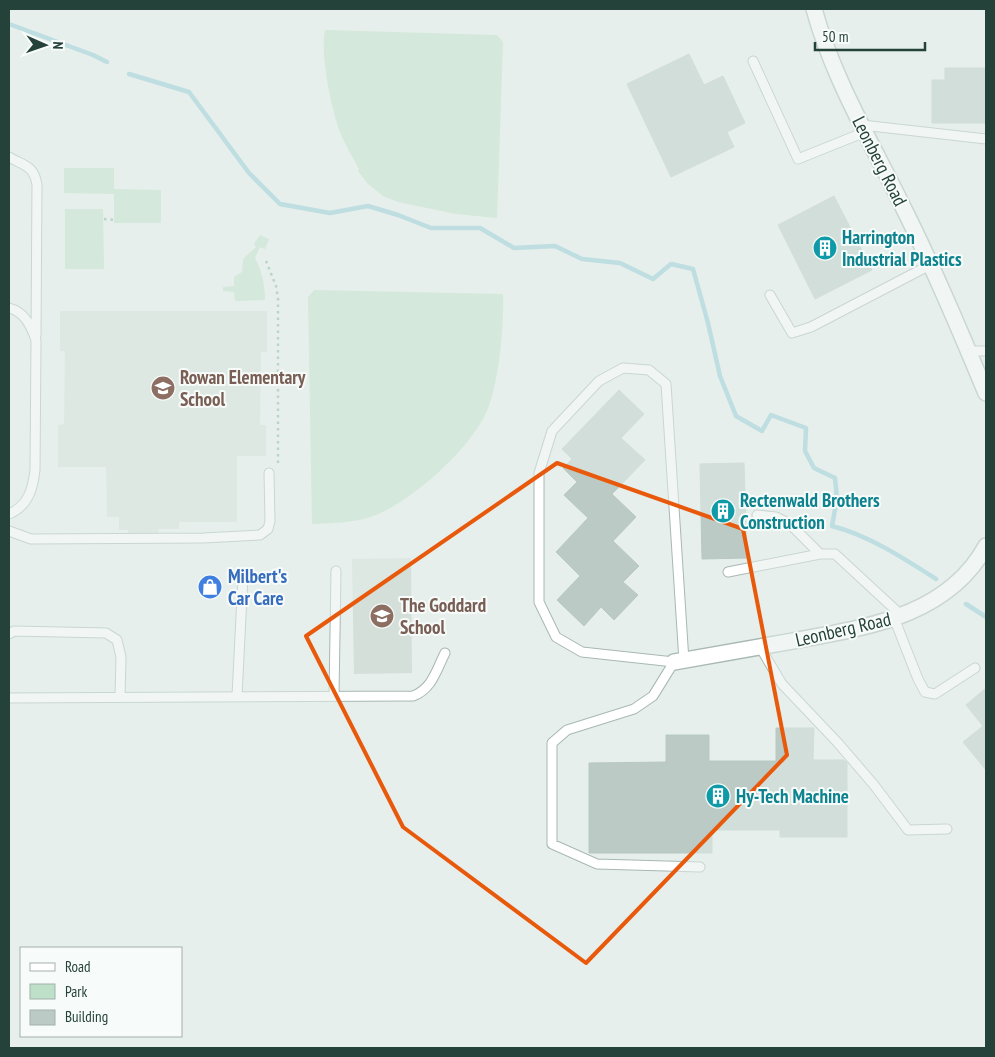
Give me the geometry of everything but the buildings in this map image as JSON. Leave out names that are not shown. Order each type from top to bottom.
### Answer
[{"type":"street","name":"Leonberg Road","points":[[814,9],[822,35],[863,128],[905,210],[986,393]]},
{"type":"street","name":"Leonberg Road","points":[[679,661],[852,630],[897,617],[948,591],[964,578],[979,559],[986,546]]},
{"type":"lane","points":[[753,61],[798,160],[863,128],[986,139]]},
{"type":"lane","points":[[9,157],[27,165],[36,174],[35,470],[32,488],[26,501],[9,514]]},
{"type":"lane","points":[[770,295],[792,333],[810,327],[930,265]]},
{"type":"lane","points":[[9,308],[25,316],[36,340]]},
{"type":"lane","points":[[968,351],[986,351]]},
{"type":"lane","points":[[679,661],[582,652],[556,637],[539,602],[539,473],[552,431],[599,381],[623,368],[649,370],[666,384],[679,661],[653,696],[634,709],[566,730],[552,743],[552,844],[597,864],[700,867]]},
{"type":"lane","points":[[9,531],[31,539],[203,538],[260,535],[268,530],[270,521],[269,474]]},
{"type":"lane","points":[[757,515],[776,517],[790,524],[820,554]]},
{"type":"lane","points":[[728,572],[820,554],[835,554],[897,617],[918,679],[925,692],[935,694],[975,668]]},
{"type":"lane","points":[[334,696],[336,570]]},
{"type":"lane","points":[[237,696],[243,576]]},
{"type":"lane","points":[[9,634],[14,631],[106,633],[117,640],[121,657],[120,697]]},
{"type":"lane","points":[[760,647],[782,684],[838,742],[908,830],[947,829]]},
{"type":"lane","points":[[9,698],[413,696],[423,692],[429,686],[444,654]]},
{"type":"path","points":[[104,220],[115,220]]},
{"type":"path","points":[[266,261],[276,286],[278,298],[278,468]]},
{"type":"highlighted area","points":[[557,463],[743,529],[787,755],[586,963],[403,827],[306,636]]},
{"type":"shaded area","name":"Rowan Elementary School","points":[[60,311],[267,311],[267,352],[261,352],[260,425],[266,425],[266,456],[237,456],[237,522],[179,522],[179,529],[159,529],[158,534],[128,534],[128,530],[119,530],[119,517],[107,517],[106,467],[58,467],[58,425],[64,424],[65,351],[60,351]]},
{"type":"shaded area","name":"The Goddard School","points":[[411,558],[412,673],[354,674],[352,559]]},
{"type":"green space","points":[[325,30],[497,35],[503,42],[497,218],[456,214],[398,202],[383,196],[368,184],[358,171],[359,169],[340,132],[325,67]]},
{"type":"green space","points":[[64,168],[114,168],[114,189],[161,190],[161,223],[114,223],[114,194],[64,193]]},
{"type":"green space","points":[[65,209],[103,209],[104,269],[65,269]]},
{"type":"green space","points":[[260,235],[269,239],[265,249],[260,247],[255,258],[263,279],[265,300],[235,301],[234,292],[223,291],[223,287],[234,286],[234,277],[242,272],[243,259],[256,247],[254,244]]},
{"type":"green space","points":[[314,290],[503,294],[503,322],[497,374],[484,417],[451,460],[422,486],[391,508],[361,520],[312,524],[308,297]]},
{"type":"waterway","points":[[9,24],[107,62]]},
{"type":"waterway","points":[[129,74],[189,92],[249,173],[280,204],[330,213],[368,206],[431,228],[480,228],[514,248],[555,246],[582,259],[620,263],[653,279],[671,264],[693,269],[720,376],[736,416],[762,431],[771,415],[806,428],[805,451],[814,468],[835,478],[837,499],[832,526],[873,541],[936,579]]},
{"type":"waterway","points":[[966,604],[986,617]]},
{"type":"place","name":"Harrington Industrial Plastics","points":[[825,248]]},
{"type":"place","name":"Rowan Elementary School","points":[[163,388]]},
{"type":"place","name":"Rectenwald Brothers Construction","points":[[723,511]]},
{"type":"place","name":"Milbert's Car Care","points":[[210,587]]},
{"type":"place","name":"The Goddard School","points":[[382,616]]},
{"type":"place","name":"Hy-Tech Machine","points":[[718,796]]}]
